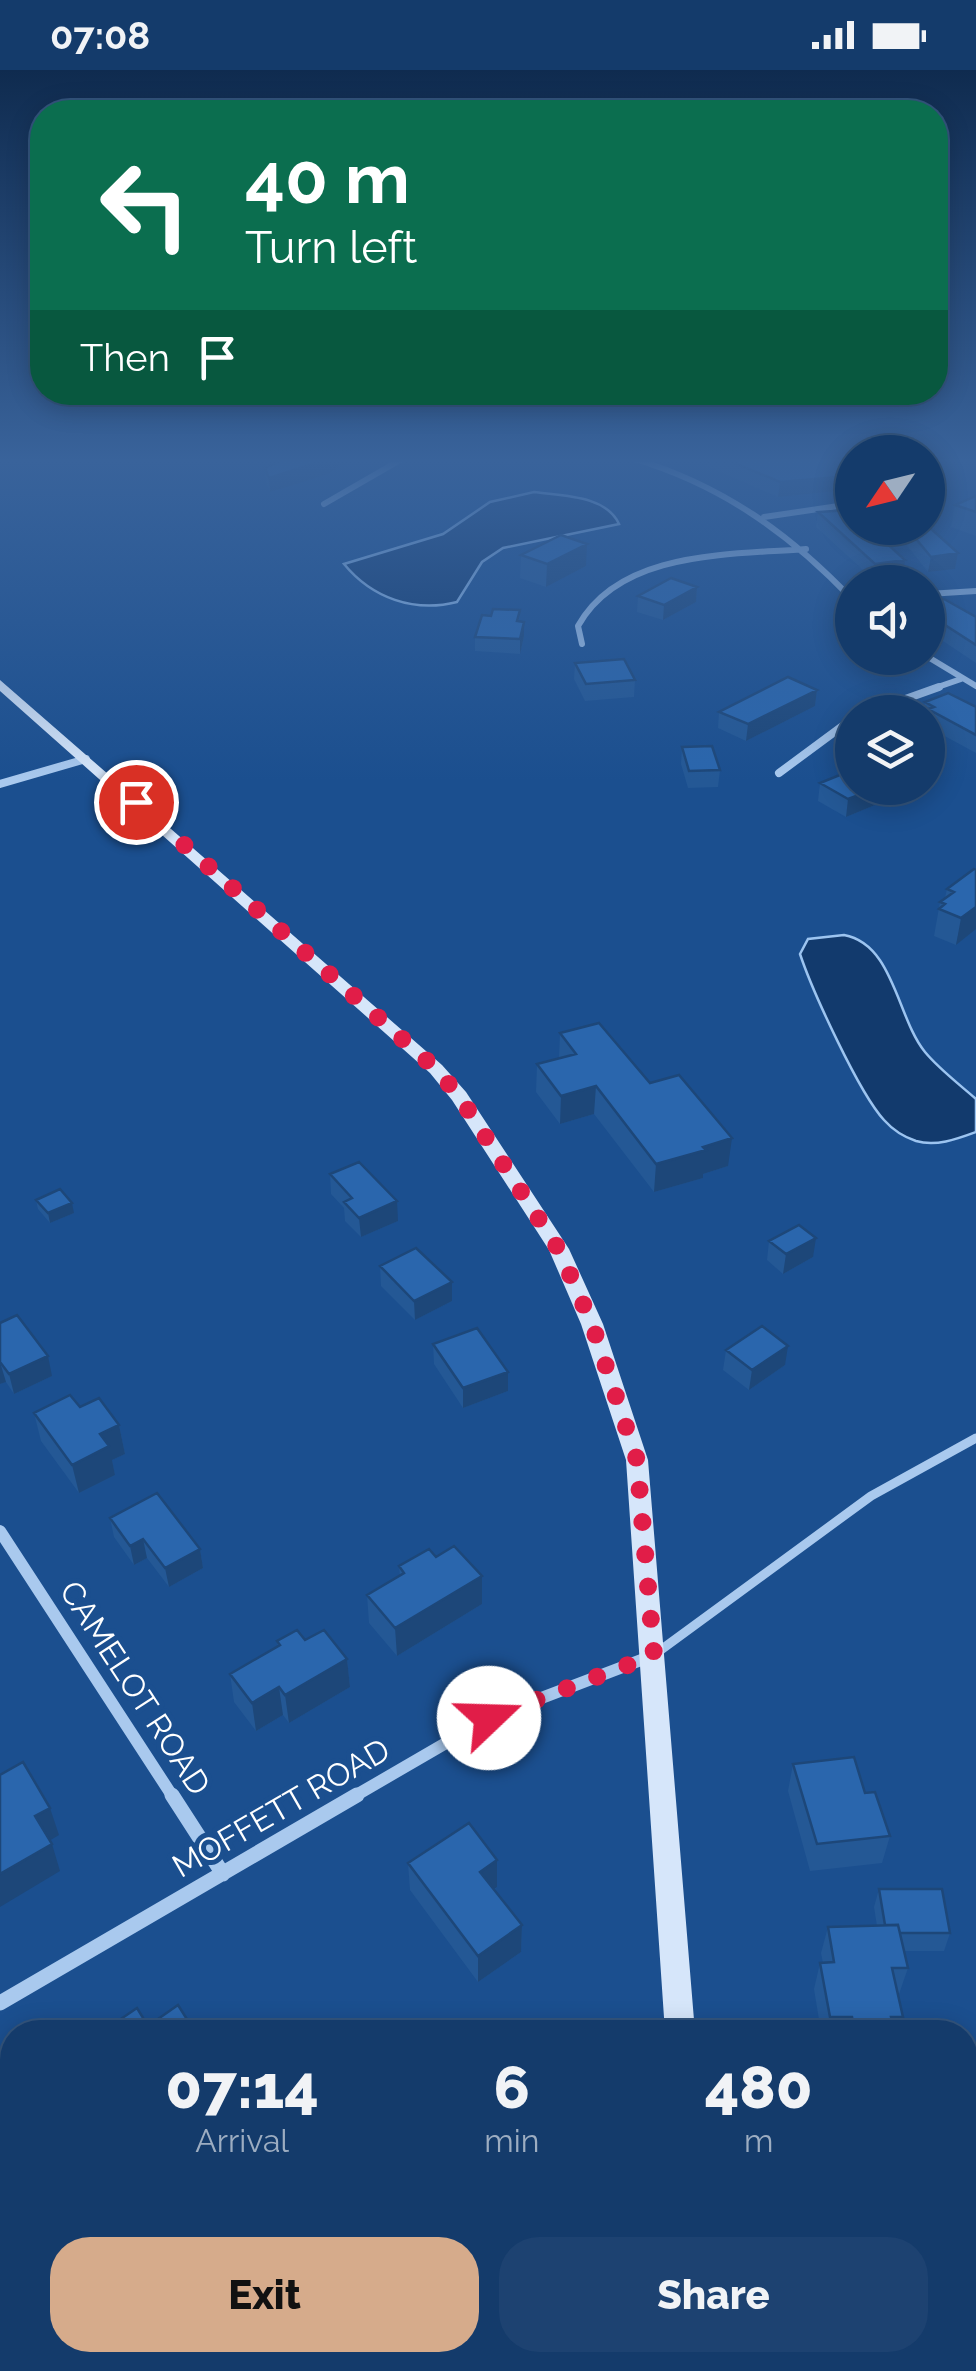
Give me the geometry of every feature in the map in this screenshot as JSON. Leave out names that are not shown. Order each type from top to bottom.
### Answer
[{"type":"main road","points":[[0,684],[436,1069],[459,1096],[559,1250],[592,1324],[637,1460],[679,2020]]},
{"type":"street","points":[[582,644],[578,626],[593,600],[620,583],[670,566]]},
{"type":"street","points":[[945,593],[976,591]]},
{"type":"street","points":[[945,668],[976,686]]},
{"type":"street","points":[[917,695],[961,679]]},
{"type":"street","points":[[779,773],[835,732]]},
{"type":"street","points":[[0,784],[86,759]]},
{"type":"street","name":"CAMELOT ROAD","points":[[0,1531],[223,1874]]},
{"type":"street","name":"MOFFETT ROAD","points":[[0,2003],[489,1718],[654,1655]]},
{"type":"lane","points":[[654,1655],[871,1496],[976,1438]]},
{"type":"water","points":[[346,566],[479,566],[457,602],[441,605],[395,600]]},
{"type":"water","points":[[844,935],[861,941],[874,952],[925,1052],[976,1099],[976,1132],[954,1140],[924,1143],[891,1127],[874,1107],[837,1040],[800,954],[808,939]]},
{"type":"building","points":[[671,578],[697,587],[664,605],[638,596]]},
{"type":"building","points":[[945,600],[976,617],[976,645],[945,625]]},
{"type":"building","points":[[493,609],[520,610],[517,621],[524,622],[520,639],[475,637],[482,615],[491,616]]},
{"type":"building","points":[[624,659],[635,680],[586,684],[575,663]]},
{"type":"building","points":[[788,677],[817,690],[748,724],[719,712]]},
{"type":"building","points":[[948,693],[976,707],[976,735],[945,718],[943,695]]},
{"type":"building","points":[[712,746],[720,770],[689,771],[682,747]]},
{"type":"building","points":[[835,777],[835,792],[820,783]]},
{"type":"building","points":[[974,869],[976,907],[961,918],[939,909],[945,904],[940,902],[954,892],[947,889]]},
{"type":"building","points":[[599,1023],[650,1083],[679,1075],[732,1138],[656,1164],[596,1086],[561,1096],[537,1064],[576,1054],[560,1033]]},
{"type":"building","points":[[359,1162],[397,1201],[359,1218],[344,1202],[352,1198],[330,1174]]},
{"type":"building","points":[[60,1189],[72,1203],[48,1213],[36,1200]]},
{"type":"building","points":[[799,1225],[816,1238],[786,1254],[769,1241]]},
{"type":"building","points":[[416,1248],[452,1282],[414,1301],[380,1266]]},
{"type":"building","points":[[17,1315],[48,1356],[9,1374],[0,1362],[0,1323]]},
{"type":"building","points":[[762,1326],[788,1346],[752,1370],[726,1350]]},
{"type":"building","points":[[477,1328],[508,1372],[463,1388],[433,1344]]},
{"type":"building","points":[[70,1395],[80,1407],[99,1398],[119,1425],[100,1434],[109,1446],[72,1465],[34,1413]]},
{"type":"building","points":[[157,1493],[200,1549],[165,1568],[143,1539],[130,1546],[110,1518]]},
{"type":"building","points":[[454,1546],[482,1576],[395,1628],[367,1595],[404,1573],[399,1566],[429,1549],[436,1557]]},
{"type":"building","points":[[297,1630],[305,1640],[324,1630],[347,1659],[285,1695],[279,1687],[252,1703],[230,1674],[280,1645],[277,1641]]},
{"type":"building","points":[[854,1757],[865,1793],[875,1792],[890,1836],[817,1844],[793,1764]]},
{"type":"building","points":[[23,1762],[50,1808],[35,1816],[52,1844],[0,1874],[0,1775]]},
{"type":"building","points":[[469,1823],[497,1860],[480,1872],[522,1925],[478,1956],[408,1863]]},
{"type":"building","points":[[879,1889],[942,1889],[950,1933],[900,1933],[898,1925],[885,1925]]},
{"type":"building","points":[[898,1925],[908,1968],[892,1968],[903,2017],[830,2017],[820,1963],[834,1962],[828,1927]]},
{"type":"building","points":[[178,2005],[187,2020],[157,2020]]},
{"type":"building","points":[[137,2008],[144,2020],[119,2020]]},
{"type":"route","points":[[136,802],[404,1036],[436,1069],[459,1096],[559,1250],[592,1324],[637,1460],[654,1655],[489,1718]]}]
